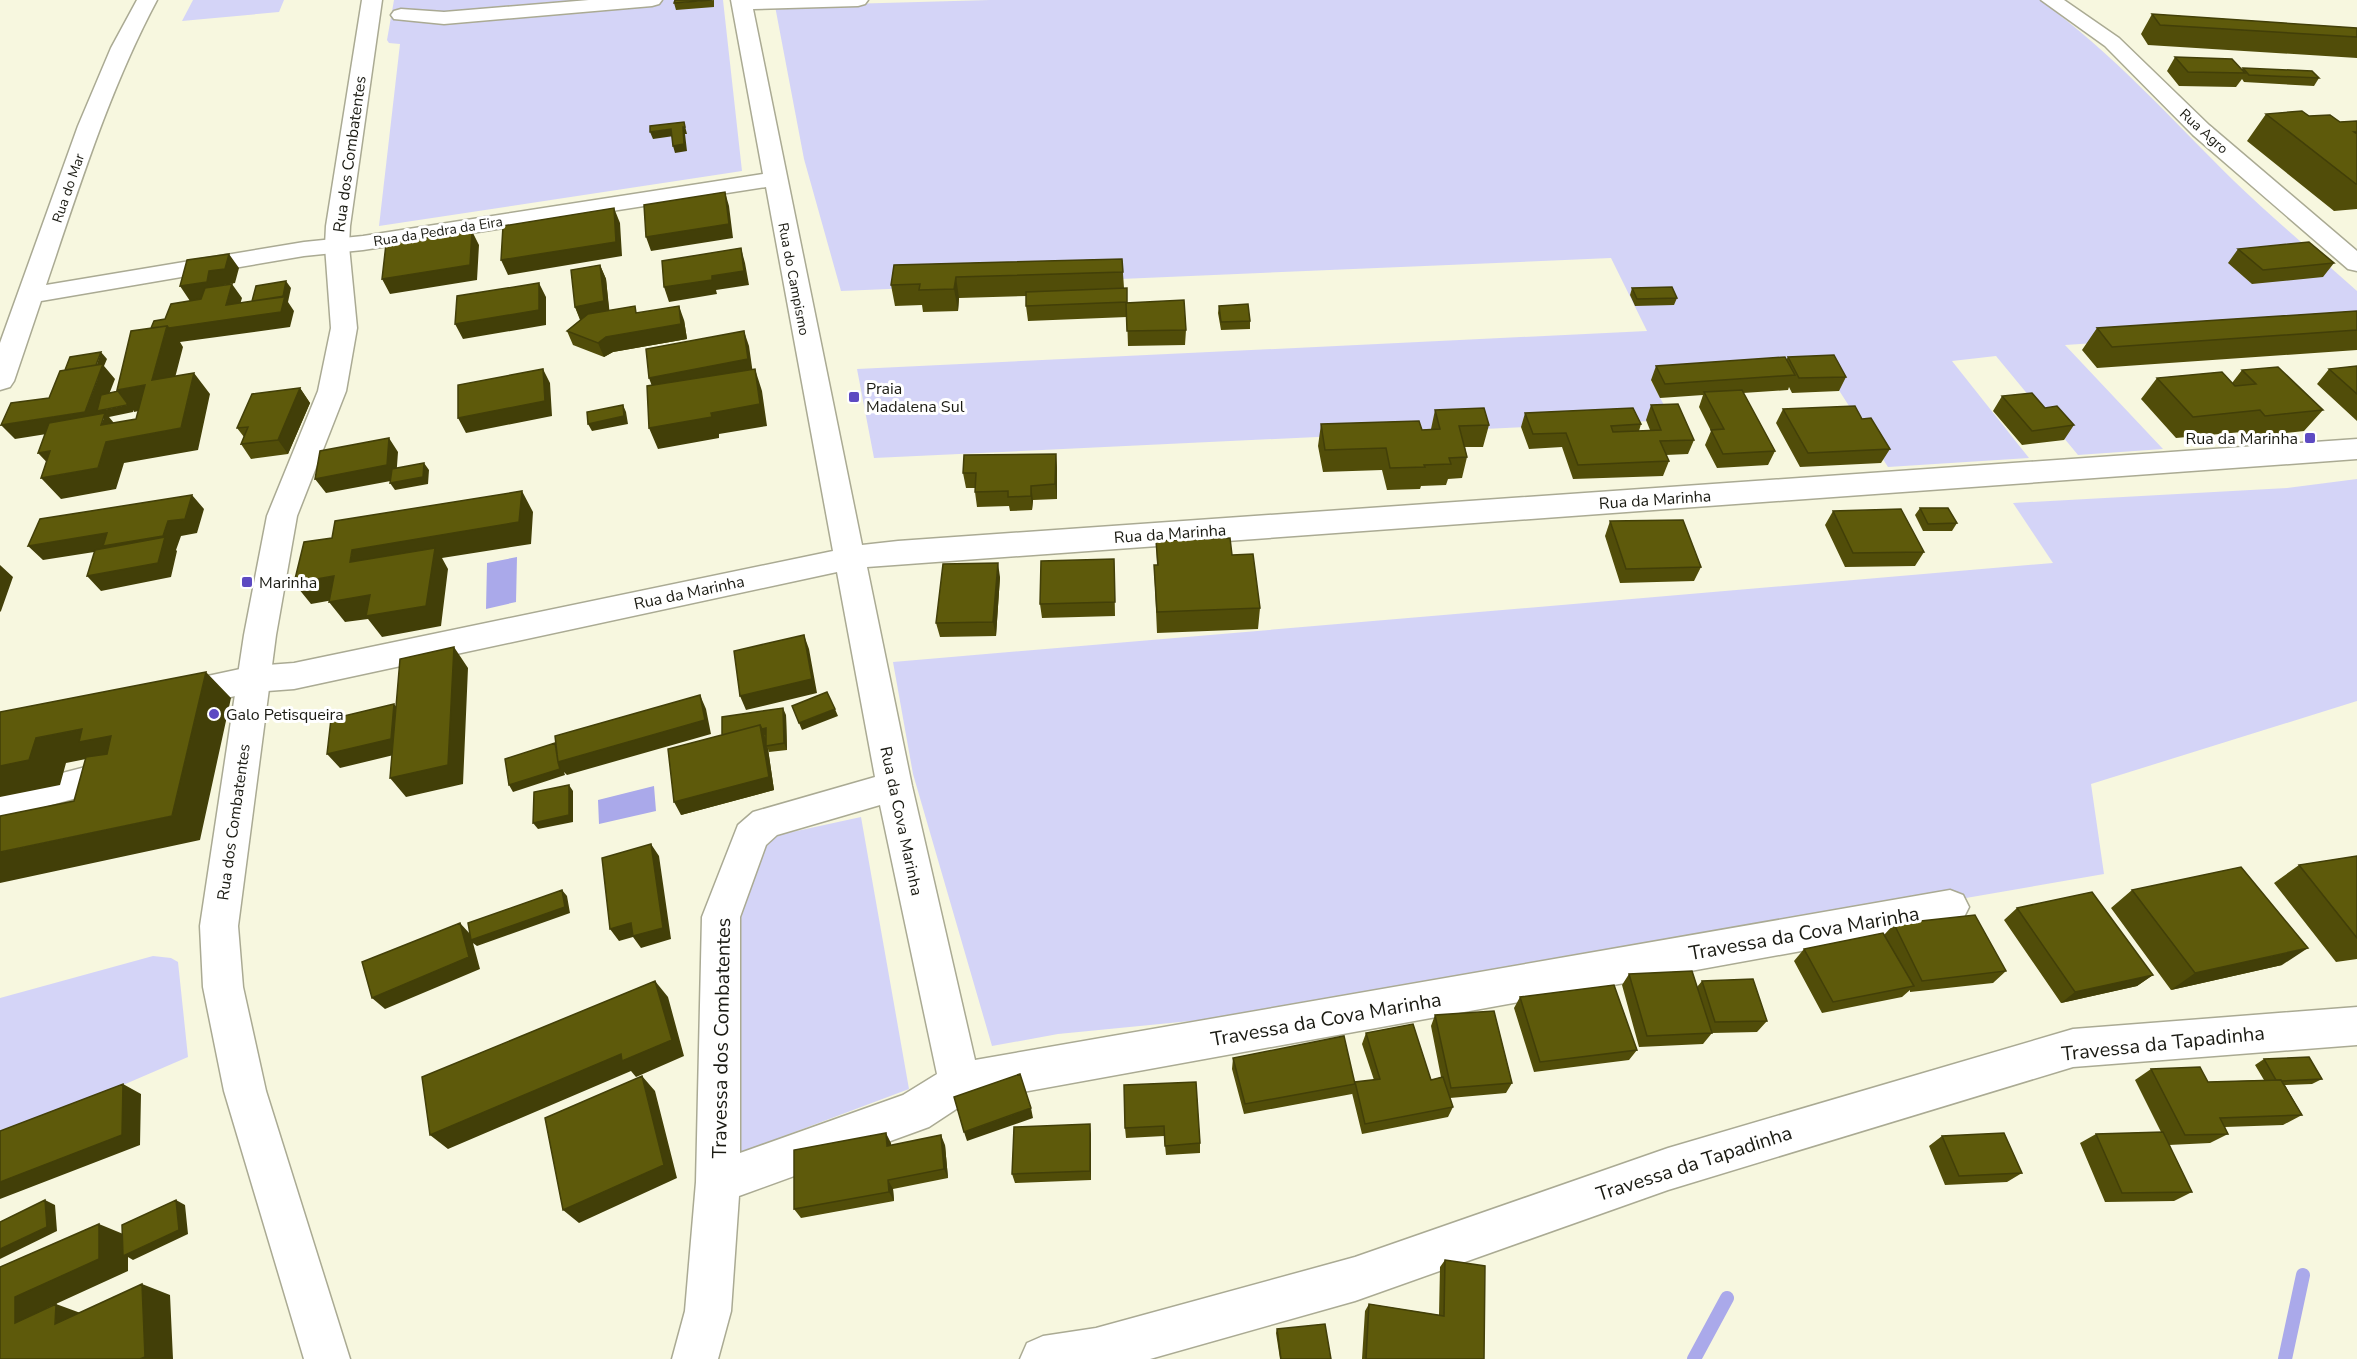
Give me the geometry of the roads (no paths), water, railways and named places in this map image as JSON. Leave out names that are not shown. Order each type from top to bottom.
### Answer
[{"type":"street","name":"Rua do Mar","points":[[0,381],[90,126],[121,48],[133,22],[147,0]]},
{"type":"street","points":[[401,15],[459,0]]},
{"type":"street","points":[[371,10],[444,18],[652,0]]},
{"type":"street","points":[[741,2],[858,0]]},
{"type":"street","name":"Rua Agro","points":[[2051,0],[2112,42],[2201,130],[2347,246],[2357,264]]},
{"type":"street","name":"Rua do Campismo","points":[[741,2],[850,558]]},
{"type":"street","name":"Rua dos Combatentes","points":[[327,1359],[244,1091],[223,987],[219,926],[254,679],[282,516],[332,391],[344,328],[337,246],[338,226],[371,10]]},
{"type":"street","name":"Rua da Pedra da Eira","points":[[30,295],[304,249],[337,246],[774,179]]},
{"type":"street","name":"Rua da Marinha","points":[[146,702],[254,679],[315,672],[850,558],[922,550],[2357,449]]},
{"type":"street","name":"Rua da Cova Marinha","points":[[850,558],[894,786],[960,1083]]},
{"type":"street","points":[[0,804],[105,777]]},
{"type":"street","name":"Travessa dos Combatentes","points":[[695,1359],[708,1311],[718,1182],[721,917],[751,836],[766,823],[894,786]]},
{"type":"street","name":"Travessa da Cova Marinha","points":[[718,1182],[914,1112],[960,1083],[1950,908]]},
{"type":"street","name":"Travessa da Tapadinha","points":[[1043,1359],[1096,1351],[1355,1279],[1668,1169],[2073,1048],[2357,1026]]},
{"type":"water","points":[[517,557],[516,602],[486,609],[487,563]]},
{"type":"water","points":[[654,786],[656,811],[599,824],[598,800]]},
{"type":"waterway","points":[[2285,1359],[2303,1275]]},
{"type":"waterway","points":[[1694,1359],[1727,1298]]},
{"type":"place","name":"Praia Madalena Sul","points":[[854,397]]},
{"type":"place","name":"Rua da Marinha","points":[[2310,438]]},
{"type":"place","name":"Marinha","points":[[247,582]]},
{"type":"place","name":"Galo Petisqueira","points":[[214,714]]}]
